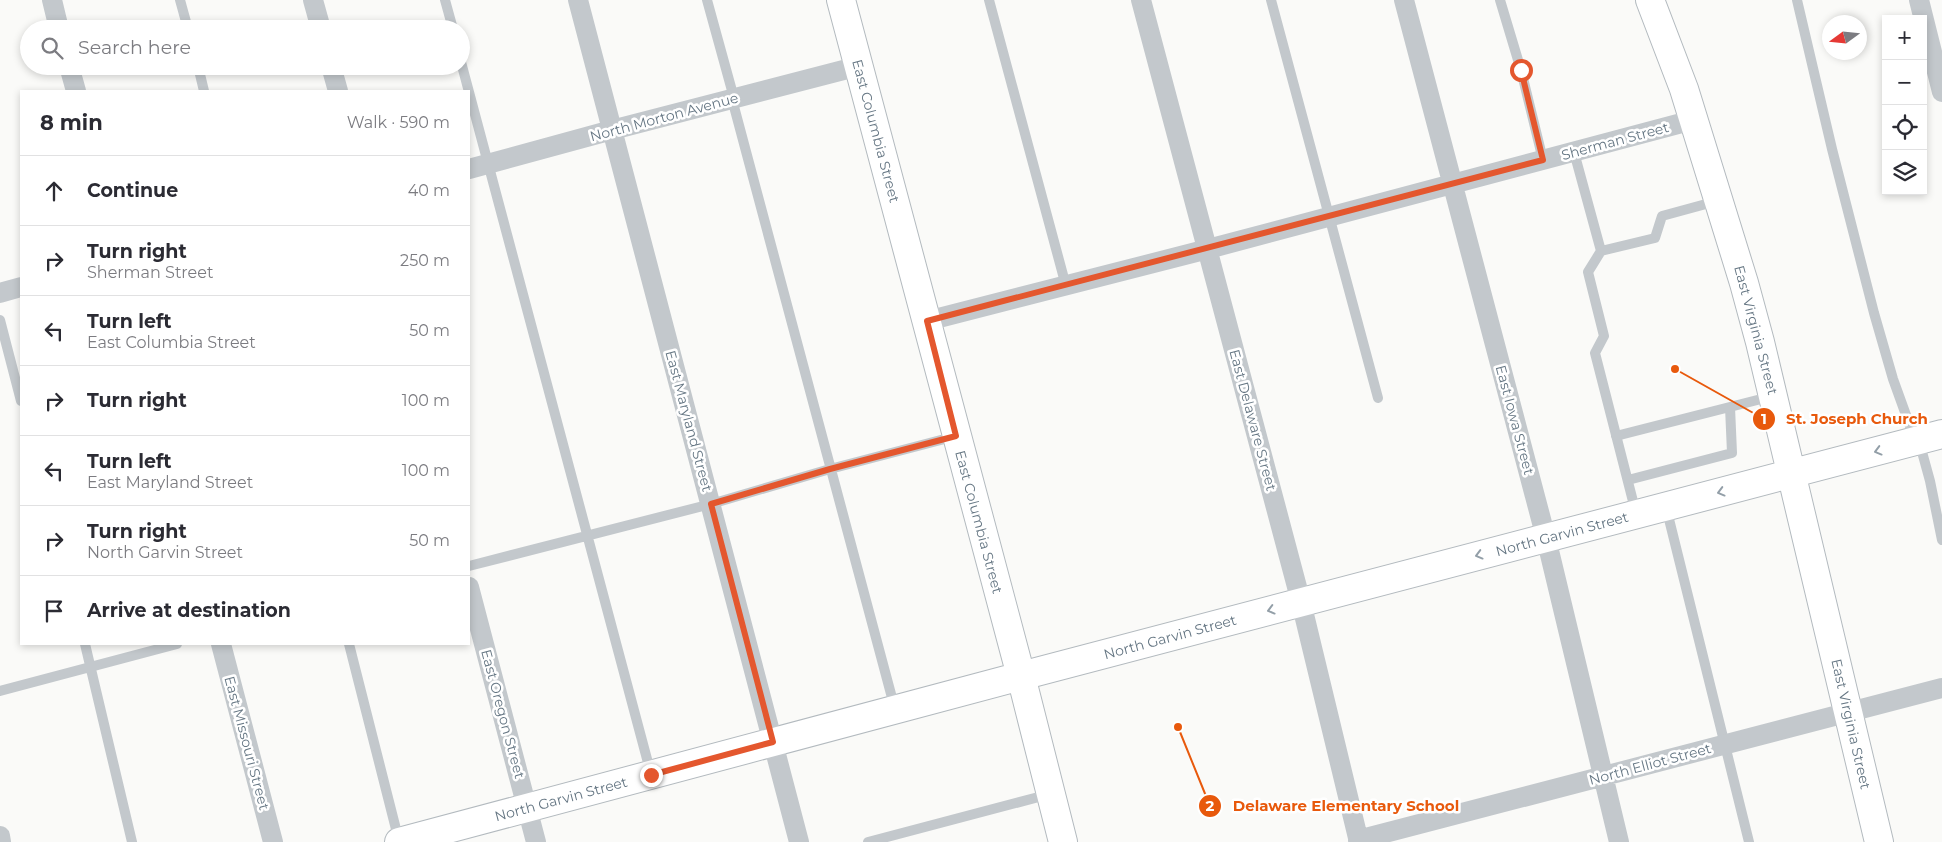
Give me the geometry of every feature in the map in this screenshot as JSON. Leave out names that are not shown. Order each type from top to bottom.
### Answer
[{"type":"main road","name":"East Columbia Street","points":[[841,0],[1021,676],[1063,842]]},
{"type":"main road","name":"East Virginia Street","points":[[1650,0],[1693,120],[1744,283],[1792,473],[1879,842]]},
{"type":"main road","name":"North Garvin Street","points":[[399,842],[1926,438]]},
{"type":"street","points":[[52,0],[57,20]]},
{"type":"street","points":[[313,0],[319,20]]},
{"type":"street","name":"East Maryland Street","points":[[578,0],[799,842]]},
{"type":"street","name":"East Delaware Street","points":[[1142,0],[1301,602],[1358,841]]},
{"type":"street","name":"East Iowa Street","points":[[1404,0],[1546,538],[1619,842]]},
{"type":"street","points":[[1919,0],[1936,39],[1942,92]]},
{"type":"street","name":"North Morton Avenue","points":[[478,167],[859,66]]},
{"type":"street","points":[[72,75],[76,90]]},
{"type":"street","points":[[334,75],[338,90]]},
{"type":"street","name":"Sherman Street","points":[[927,321],[1453,185],[1693,120]]},
{"type":"street","points":[[0,293],[20,287]]},
{"type":"street","name":"East Oregon Street","points":[[470,590],[536,842]]},
{"type":"street","name":"East Missouri Street","points":[[221,645],[273,842]]},
{"type":"street","name":"North Elliot Street","points":[[1358,841],[1942,688]]},
{"type":"street","points":[[0,836],[2,842]]},
{"type":"lane","points":[[180,0],[186,20]]},
{"type":"lane","points":[[445,0],[451,20]]},
{"type":"lane","points":[[707,0],[830,469],[896,710]]},
{"type":"lane","points":[[989,0],[1066,286]]},
{"type":"lane","points":[[1271,0],[1378,398]]},
{"type":"lane","points":[[1500,0],[1521,70],[1543,160]]},
{"type":"lane","points":[[1797,0],[1832,149],[1893,379],[1926,438],[1930,481],[1942,540]]},
{"type":"lane","points":[[200,75],[204,90]]},
{"type":"lane","points":[[463,75],[466,90]]},
{"type":"lane","points":[[470,118],[478,167],[587,536],[651,775]]},
{"type":"lane","points":[[1574,152],[1600,251],[1588,272],[1604,336],[1595,353],[1636,514]]},
{"type":"lane","points":[[1600,251],[1655,238],[1662,216],[1719,200]]},
{"type":"lane","points":[[0,320],[20,397]]},
{"type":"lane","points":[[1616,436],[1773,396]]},
{"type":"lane","points":[[1628,480],[1732,452],[1730,407]]},
{"type":"lane","points":[[470,566],[711,504],[830,469],[956,436]]},
{"type":"lane","points":[[1666,506],[1749,842]]},
{"type":"lane","points":[[85,645],[132,842]]},
{"type":"lane","points":[[0,691],[173,645]]},
{"type":"lane","points":[[349,645],[399,842]]},
{"type":"lane","points":[[868,842],[1050,794]]},
{"type":"place","name":"St. Joseph Church","points":[[1675,369]]},
{"type":"place","name":"Delaware Elementary School","points":[[1178,727]]},
{"type":"route","points":[[651,775],[773,742],[711,504],[830,469],[956,436],[927,321],[1543,160],[1521,70]]}]
